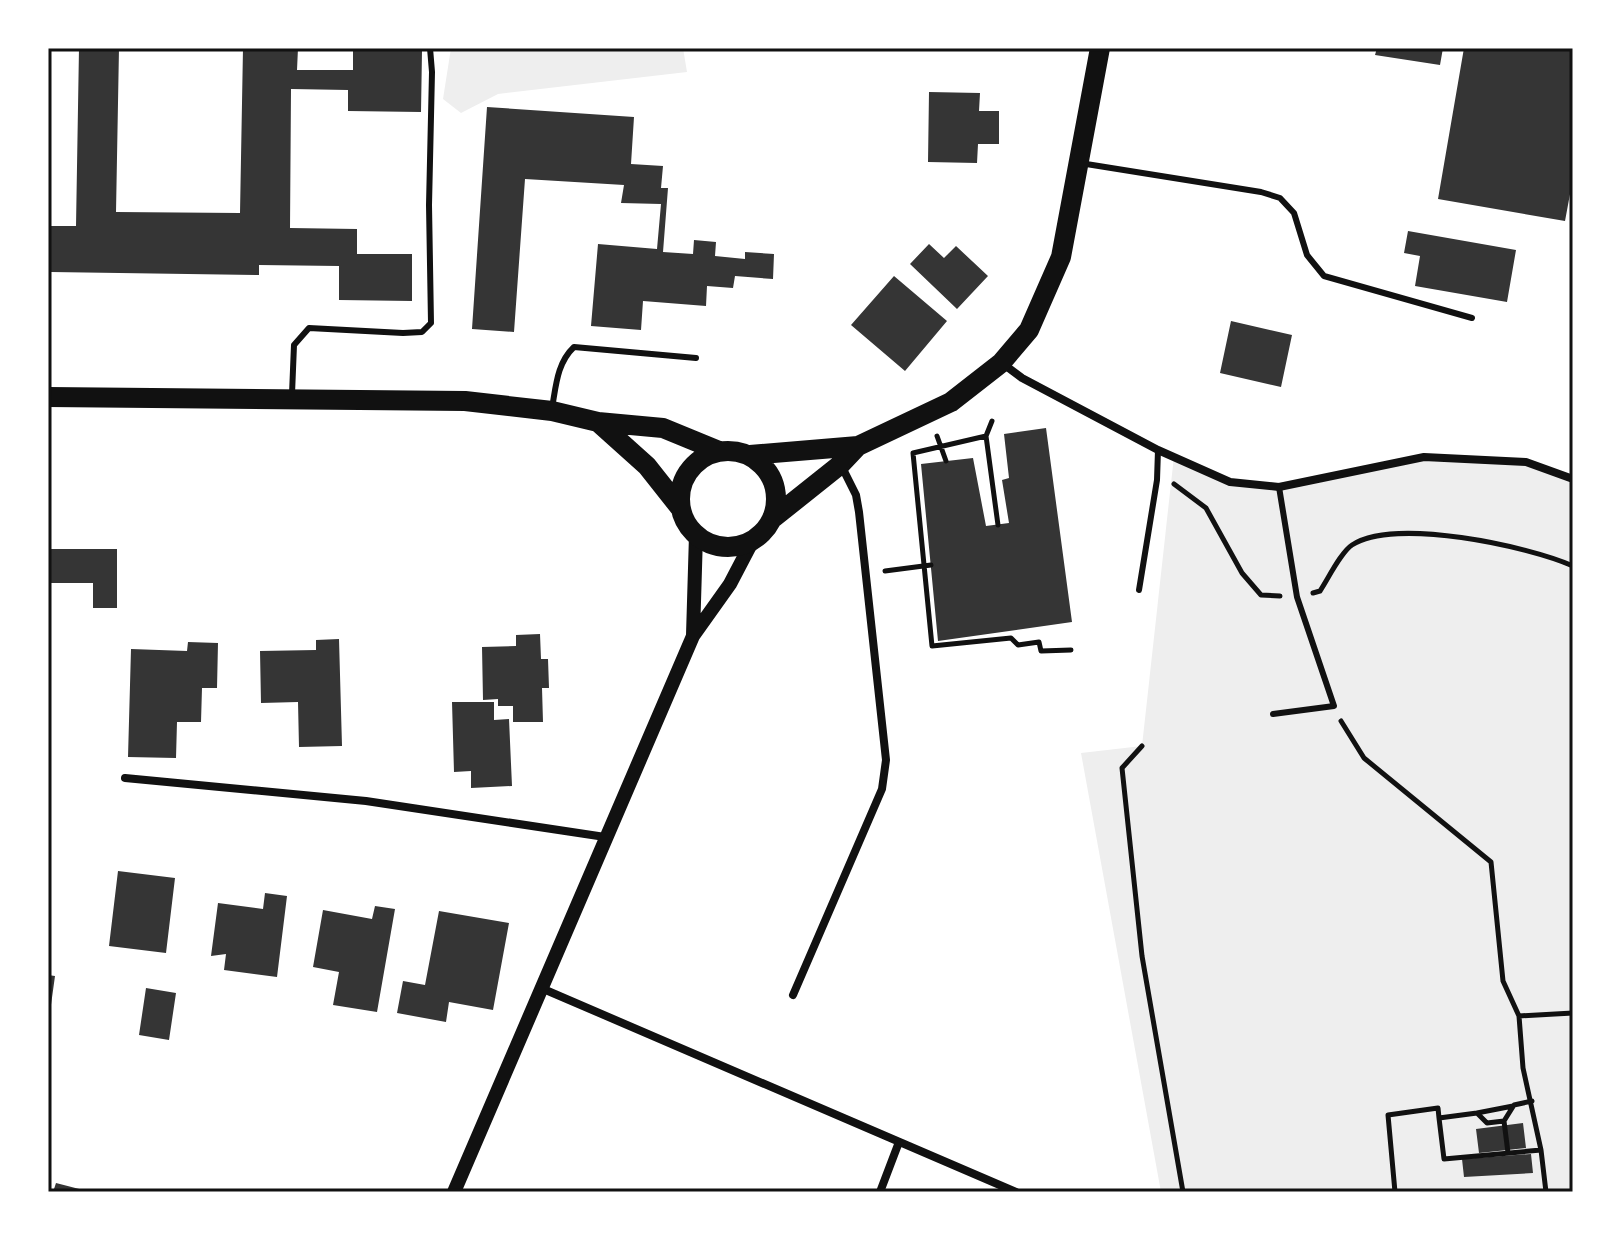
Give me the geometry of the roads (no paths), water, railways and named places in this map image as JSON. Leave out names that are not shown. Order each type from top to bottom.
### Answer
[{"type":"main road","points":[[836,456],[750,455],[719,451],[704,456],[692,466],[684,479],[680,494],[686,523],[696,535],[724,547],[739,546],[753,540],[836,456],[951,402],[1001,363],[1029,330],[1061,257],[1100,48]]},
{"type":"main road","points":[[48,397],[465,401],[552,411],[598,422],[663,428],[719,451]]},
{"type":"main road","points":[[598,422],[647,466],[681,509]]},
{"type":"main road","points":[[750,455],[763,465],[772,478],[776,491],[772,519]]},
{"type":"street","points":[[1001,363],[1022,378],[1158,450],[1230,482],[1279,487],[1424,457],[1526,462],[1573,479]]},
{"type":"street","points":[[793,995],[882,789],[886,760],[859,512],[856,495],[836,456]]},
{"type":"street","points":[[693,636],[696,535]]},
{"type":"street","points":[[454,1192],[693,636],[730,584],[753,540]]},
{"type":"street","points":[[125,778],[366,801],[605,837]]},
{"type":"street","points":[[541,988],[1016,1192]]},
{"type":"street","points":[[880,1192],[899,1142]]},
{"type":"lane","points":[[292,400],[294,345],[309,328],[403,333],[422,332],[431,323],[430,48]]},
{"type":"lane","points":[[1078,163],[1261,192],[1280,198],[1294,213],[1307,255],[1324,276],[1472,318]]},
{"type":"lane","points":[[552,411],[564,356],[574,347],[696,358]]},
{"type":"lane","points":[[1139,590],[1158,450]]},
{"type":"lane","points":[[1273,714],[1334,706],[1297,597],[1279,487]]}]
